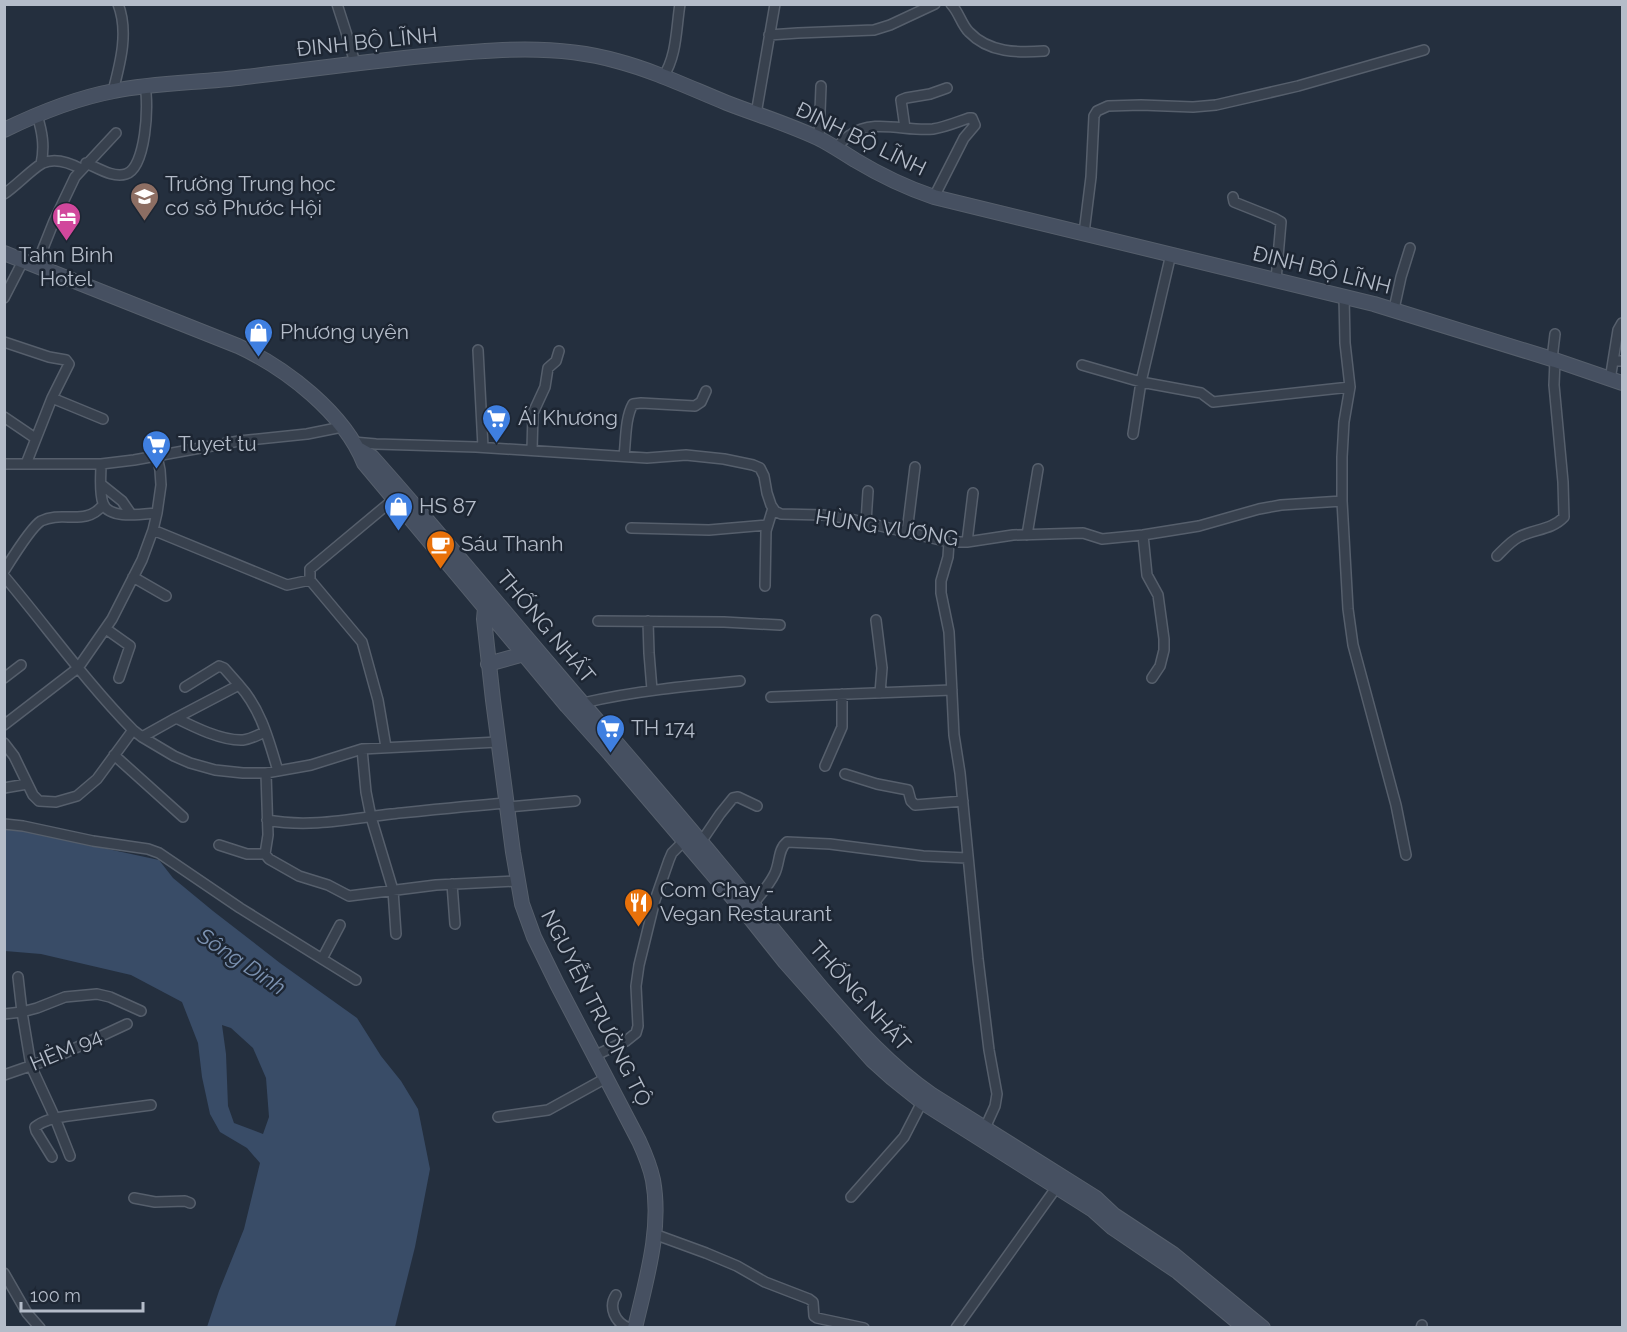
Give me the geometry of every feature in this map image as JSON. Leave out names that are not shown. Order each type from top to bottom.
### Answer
[{"type":"main road","name":"ĐINH BỘ LĨNH","points":[[4,130],[37,115],[113,91],[145,87],[487,50],[528,49],[598,56],[663,76],[819,138],[902,184],[934,198],[1394,309],[1553,359],[1616,382]]},
{"type":"main road","points":[[4,253],[200,330],[259,356],[314,397],[356,445]]},
{"type":"main road","name":"THỐNG NHẤT","points":[[356,445],[364,463],[394,499],[490,604]]},
{"type":"main road","name":"THỐNG NHẤT","points":[[356,445],[372,456],[530,651],[583,704],[671,816],[684,841],[859,1046],[892,1078],[922,1102],[1045,1174],[1096,1198],[1114,1215],[1173,1254],[1263,1328]]},
{"type":"main road","name":"NGUYỄN TRƯỜNG TỘ","points":[[490,604],[484,620],[488,664],[522,904],[534,937],[561,994],[630,1121],[653,1181],[656,1203],[654,1234],[635,1328]]},
{"type":"main road","points":[[488,664],[530,651]]},
{"type":"main road","name":"THỐNG NHẤT","points":[[530,651],[567,706],[671,816],[701,842],[840,1009],[884,1057],[921,1088],[986,1128],[1045,1174],[1056,1188],[1093,1210],[1113,1228],[1178,1272],[1245,1328]]},
{"type":"street","points":[[113,91],[123,34],[123,21],[118,4]]},
{"type":"street","points":[[337,4],[355,63]]},
{"type":"street","points":[[663,76],[673,55],[680,4]]},
{"type":"street","points":[[756,114],[775,4]]},
{"type":"street","points":[[769,35],[874,30],[936,4]]},
{"type":"street","points":[[951,4],[969,32],[979,40],[1007,51],[1044,51]]},
{"type":"street","points":[[1084,233],[1091,177],[1094,116],[1102,108],[1141,105],[1193,107],[1215,105],[1298,86],[1424,50]]},
{"type":"street","points":[[819,138],[821,86]]},
{"type":"street","points":[[4,194],[41,164],[63,162],[118,174],[132,170],[138,159],[146,122],[145,87]]},
{"type":"street","points":[[905,128],[901,103],[903,99],[947,88]]},
{"type":"street","points":[[37,115],[43,140],[41,164]]},
{"type":"street","points":[[836,148],[858,130],[880,127],[933,129],[972,118],[975,122],[974,127],[964,138],[934,198]]},
{"type":"street","points":[[4,298],[30,264],[69,187],[83,166],[116,132]]},
{"type":"street","points":[[1233,197],[1234,202],[1281,222],[1276,280]]},
{"type":"street","points":[[1394,309],[1410,248]]},
{"type":"street","points":[[1133,434],[1142,382],[1171,254]]},
{"type":"street","points":[[1344,296],[1345,343],[1350,387],[1344,428],[1342,501],[1347,601],[1353,645],[1396,805],[1406,855]]},
{"type":"street","points":[[1616,382],[1618,330],[1623,323]]},
{"type":"street","points":[[1497,556],[1516,539],[1560,522],[1564,517],[1554,385],[1553,359],[1556,334]]},
{"type":"street","points":[[4,342],[69,364],[51,398],[26,464]]},
{"type":"street","points":[[478,350],[483,447]]},
{"type":"street","points":[[532,450],[533,414],[545,387],[548,368],[556,361],[559,351]]},
{"type":"street","points":[[1082,365],[1142,382],[1201,393],[1213,402],[1350,387]]},
{"type":"street","points":[[624,456],[628,419],[633,404],[695,406],[701,402],[706,391]]},
{"type":"street","points":[[51,398],[103,419]]},
{"type":"street","points":[[4,417],[35,438]]},
{"type":"street","points":[[4,464],[101,464],[342,427]]},
{"type":"street","points":[[356,445],[483,447],[654,458],[698,456],[757,466],[763,473],[773,508],[767,525],[765,543],[765,586]]},
{"type":"street","points":[[4,725],[78,668],[106,628],[142,560],[153,530],[160,485],[157,456]]},
{"type":"street","points":[[101,464],[103,505],[107,510],[112,513],[157,513]]},
{"type":"street","points":[[907,532],[915,467]]},
{"type":"street","points":[[1027,535],[1038,470]]},
{"type":"street","points":[[102,485],[122,501],[131,514]]},
{"type":"street","points":[[866,522],[868,491]]},
{"type":"street","points":[[967,542],[973,493]]},
{"type":"street","points":[[386,747],[378,700],[362,642],[310,580],[310,569],[394,499]]},
{"type":"street","name":"HÙNG VƯƠNG","points":[[773,508],[777,513],[785,515],[834,516],[949,542],[967,542],[1027,535],[1083,533],[1102,539],[1143,535],[1199,526],[1281,505],[1342,501]]},
{"type":"street","points":[[4,571],[40,521],[85,517],[95,513],[103,505]]},
{"type":"street","points":[[631,528],[709,531],[767,525]]},
{"type":"street","points":[[153,530],[287,585],[310,580]]},
{"type":"street","points":[[1143,535],[1147,575],[1158,595],[1164,639],[1160,666],[1152,678]]},
{"type":"street","points":[[949,542],[941,587],[949,632],[954,735],[963,801],[967,858],[989,1050],[997,1094],[986,1128]]},
{"type":"street","points":[[4,576],[78,668],[133,730],[174,756],[202,768],[227,772],[266,773],[311,765],[362,749],[498,742]]},
{"type":"street","points":[[133,577],[166,596]]},
{"type":"street","points":[[876,620],[882,668],[880,693]]},
{"type":"street","points":[[598,621],[780,624]]},
{"type":"street","points":[[648,621],[652,690]]},
{"type":"street","points":[[106,628],[130,646],[119,678]]},
{"type":"street","points":[[4,678],[21,665]]},
{"type":"street","points":[[185,687],[219,666],[224,668],[251,700],[278,771]]},
{"type":"street","points":[[583,704],[652,690],[740,681]]},
{"type":"street","points":[[142,737],[239,685]]},
{"type":"street","points":[[771,697],[952,690]]},
{"type":"street","points":[[825,766],[842,727],[842,694]]},
{"type":"street","points":[[176,718],[210,733],[234,739],[249,739],[265,732]]},
{"type":"street","points":[[4,743],[14,756],[33,795],[39,801],[56,802],[71,798],[97,780],[133,730]]},
{"type":"street","points":[[362,749],[370,818],[393,890],[396,934]]},
{"type":"street","points":[[114,755],[183,817]]},
{"type":"street","points":[[264,854],[268,840],[266,773]]},
{"type":"street","points":[[845,774],[877,784],[908,790],[911,801],[915,805],[963,801]]},
{"type":"street","points":[[4,788],[27,784]]},
{"type":"street","points":[[701,842],[733,798],[738,797],[758,806]]},
{"type":"street","points":[[267,820],[297,824],[370,818],[440,808],[575,801]]},
{"type":"street","points":[[4,824],[93,842],[148,849],[159,853],[217,893],[356,980]]},
{"type":"street","points":[[594,1056],[626,1041],[636,1033],[638,1026],[636,977],[649,922],[669,860],[684,841]]},
{"type":"street","points":[[753,904],[770,882],[783,845],[787,842],[830,844],[923,856],[967,858]]},
{"type":"street","points":[[219,845],[247,854],[264,854],[298,876],[328,885],[346,895],[360,896],[452,884],[517,881]]},
{"type":"street","points":[[452,884],[454,924]]},
{"type":"street","points":[[321,959],[340,925]]},
{"type":"street","points":[[18,977],[31,1066],[70,1156]]},
{"type":"street","points":[[4,1014],[37,1008],[65,997],[97,994],[110,997],[141,1011]]},
{"type":"street","name":"HẺM 94","points":[[4,1076],[56,1057],[127,1023]]},
{"type":"street","points":[[498,1117],[548,1110],[606,1078]]},
{"type":"street","points":[[851,1197],[904,1137],[922,1102]]},
{"type":"street","points":[[52,1157],[35,1129],[36,1125],[55,1118],[152,1105]]},
{"type":"street","points":[[956,1328],[1056,1188]]},
{"type":"street","points":[[134,1198],[155,1202],[190,1203]]},
{"type":"street","points":[[654,1234],[706,1253],[809,1299],[813,1302],[814,1316],[817,1318],[864,1328]]},
{"type":"street","points":[[4,1274],[27,1313],[40,1328]]},
{"type":"street","points":[[616,1295],[613,1298],[613,1311],[621,1324],[628,1328]]},
{"type":"water","name":"Sông Dinh","points":[[4,828],[10,828],[159,860],[173,878],[213,911],[357,1018],[418,1109],[430,1169],[415,1247],[395,1327],[207,1327],[244,1229],[260,1163],[247,1148],[220,1132],[210,1114],[198,1043],[182,1002],[131,975],[41,954],[5,951]],"holes":[[[222,1025],[231,1028],[253,1048],[266,1078],[269,1117],[263,1134],[234,1123],[228,1106],[226,1054]]]},
{"type":"place","name":"Trường Trung học cơ sở Phước Hội","points":[[144,222]]},
{"type":"place","name":"Tahn Binh Hotel","points":[[66,242]]},
{"type":"place","name":"Phương uyên","points":[[259,358]]},
{"type":"place","name":"Ái Khương","points":[[497,444]]},
{"type":"place","name":"Tuyet tu","points":[[157,470]]},
{"type":"place","name":"HS 87","points":[[398,532]]},
{"type":"place","name":"Sáu Thanh","points":[[440,570]]},
{"type":"place","name":"TH 174","points":[[610,754]]},
{"type":"place","name":"Com Chay - Vegan Restaurant","points":[[639,928]]}]
